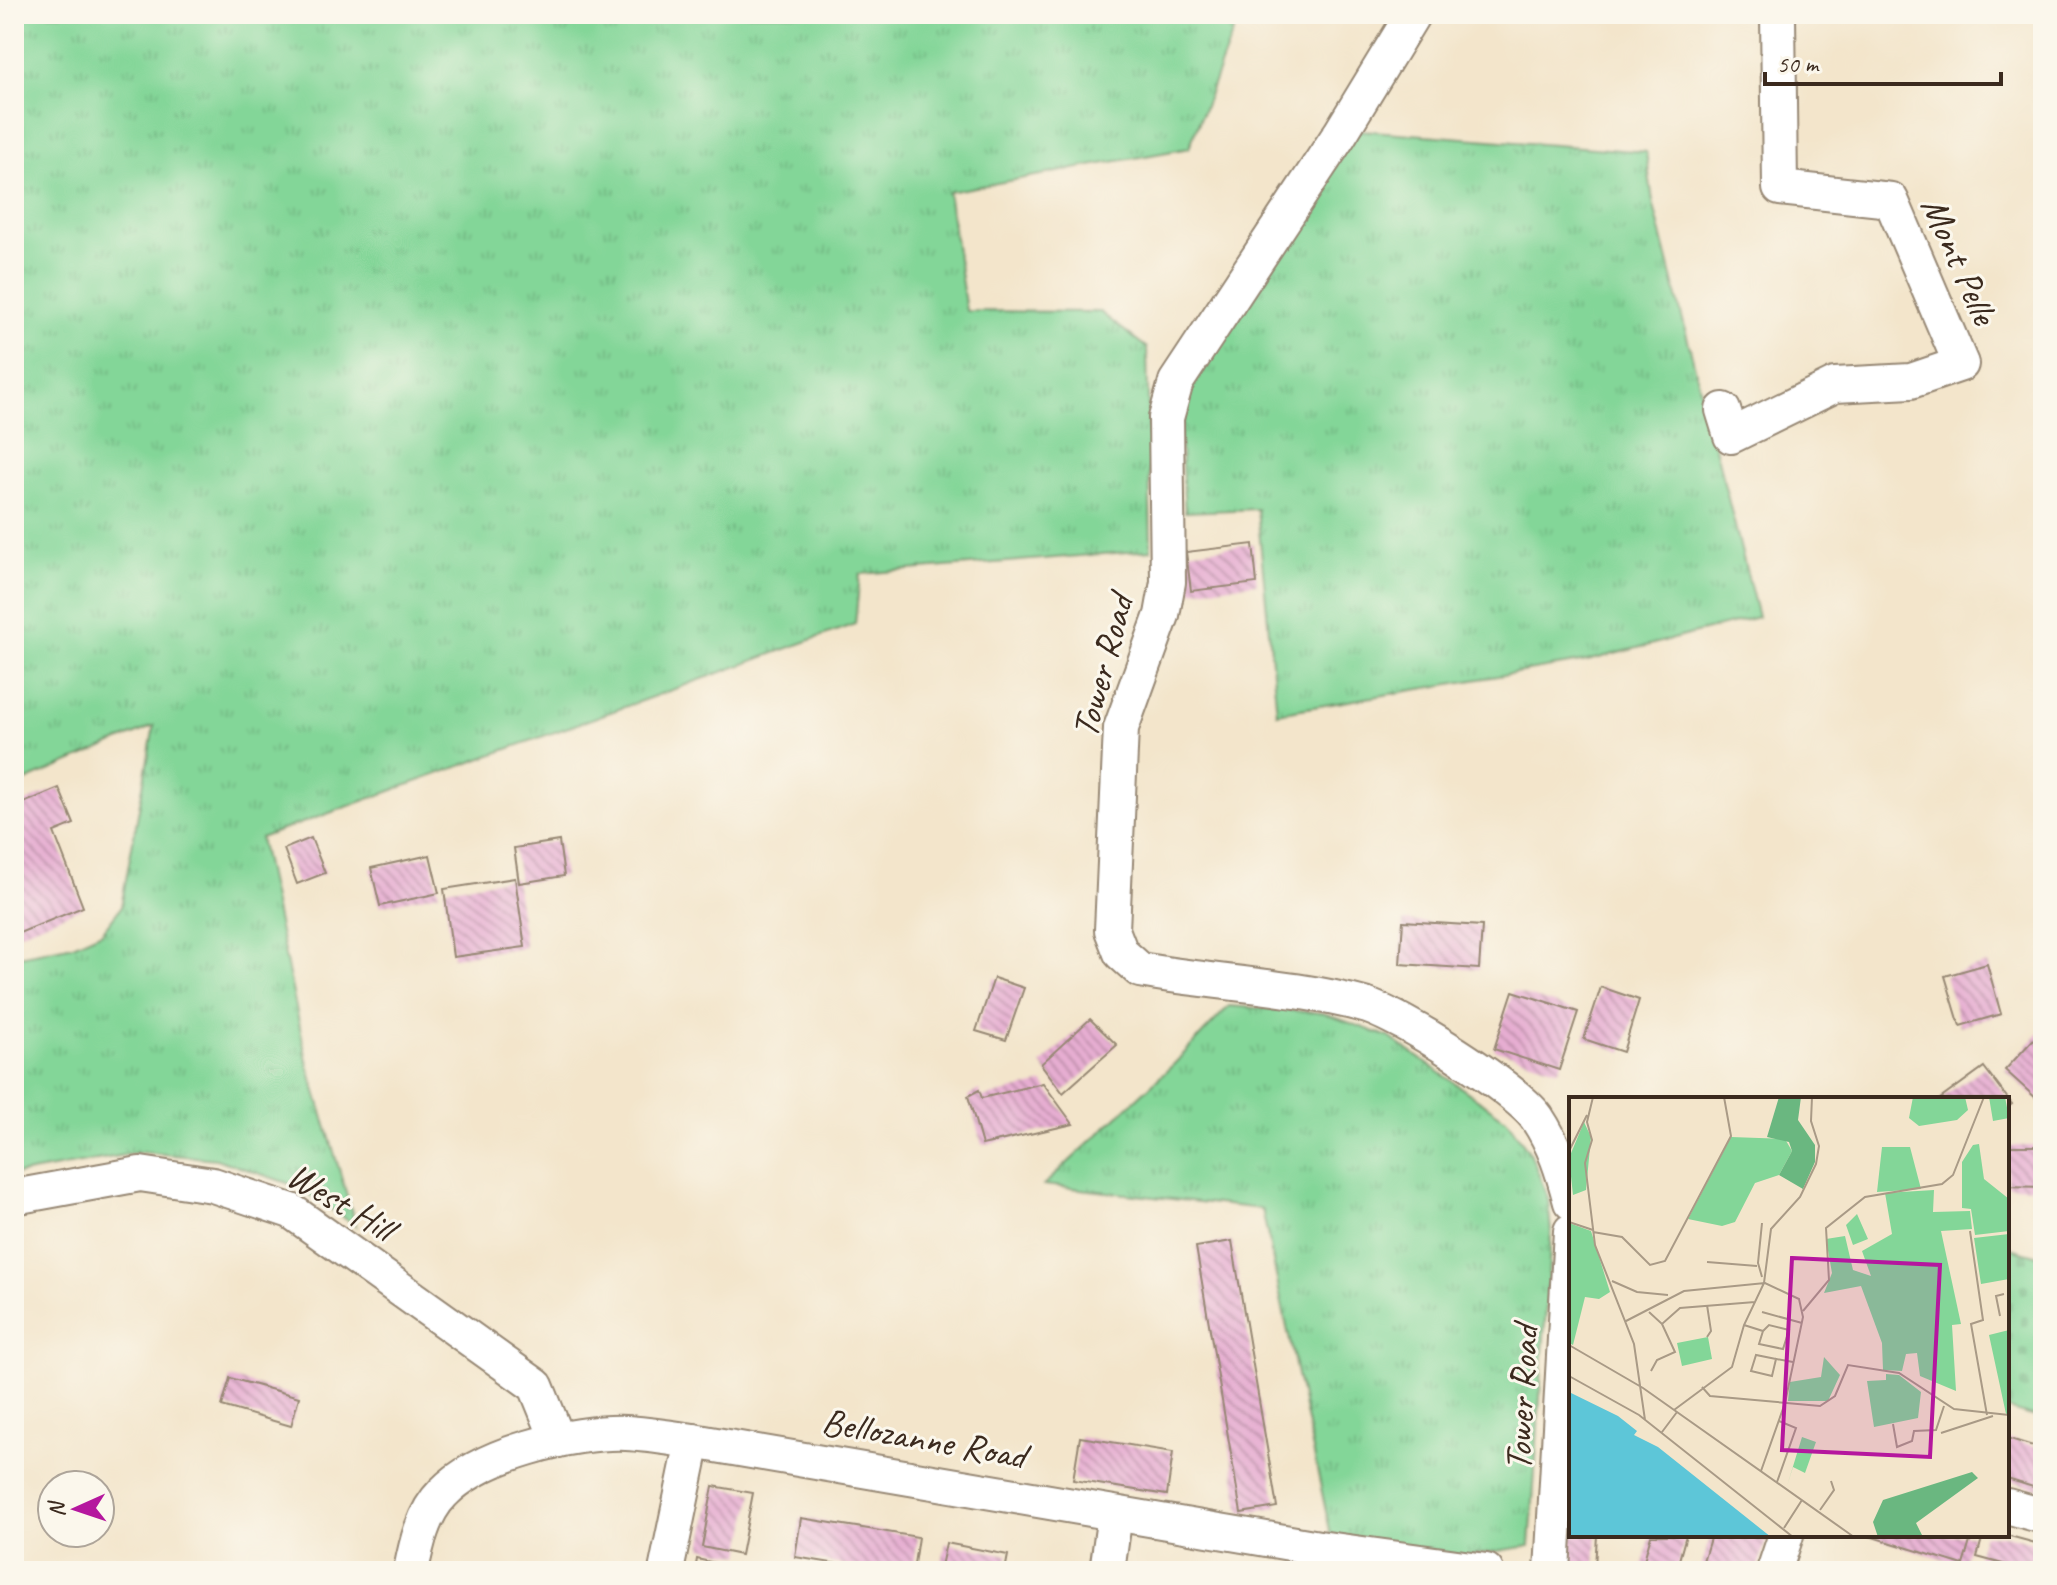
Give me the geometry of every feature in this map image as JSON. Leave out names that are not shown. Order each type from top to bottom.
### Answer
[{"type":"street","name":"Tower Road","points":[[1413,14],[1340,134],[1176,382],[1166,418],[1168,582],[1162,615],[1121,728],[1112,930],[1121,953],[1140,970],[1368,1005],[1448,1049],[1520,1101],[1535,1116],[1558,1155],[1569,1195]]},
{"type":"street","name":"Mont Pelle","points":[[1723,410],[1731,436],[1835,385],[1911,381],[1961,364],[1891,200],[1780,188],[1778,14]]},
{"type":"street","name":"West Hill","points":[[14,1197],[140,1174],[213,1185],[291,1211],[536,1386],[558,1440]]},
{"type":"street","name":"Tower Road","points":[[1552,1571],[1569,1267]]},
{"type":"street","name":"Bellozanne Road","points":[[411,1571],[417,1538],[441,1494],[475,1467],[558,1440],[624,1433],[693,1441],[1319,1548],[1486,1571]]},
{"type":"street","points":[[666,1571],[693,1441]]},
{"type":"street","points":[[2009,1507],[2043,1516]]},
{"type":"street","points":[[1107,1571],[1115,1514]]},
{"type":"street","points":[[1774,1571],[1785,1537]]},
{"type":"green space","points":[[14,14],[1240,14],[1189,148],[948,192],[966,311],[1100,312],[1147,348],[1151,550],[860,574],[855,624],[260,838],[308,1065],[356,1226],[296,1186],[216,1159],[141,1152],[14,1175],[14,957],[73,945],[102,932],[121,907],[154,726],[14,786]]},
{"type":"green space","points":[[1359,130],[1646,152],[1653,202],[1758,617],[1587,661],[1277,713],[1257,509],[1185,512],[1180,435],[1193,382]]},
{"type":"green space","points":[[1229,1006],[1323,1013],[1389,1037],[1507,1120],[1531,1155],[1548,1198],[1551,1233],[1530,1546],[1465,1556],[1331,1535],[1262,1209],[1044,1185],[1175,1063]]},
{"type":"green space","points":[[2009,1248],[2043,1257],[2043,1419],[2009,1410]]},
{"type":"building","points":[[1253,544],[1257,583],[1191,591],[1186,552]]},
{"type":"building","points":[[59,788],[74,824],[54,832],[83,907],[17,934],[14,926],[14,807]]},
{"type":"building","points":[[311,838],[325,873],[297,884],[284,849]]},
{"type":"building","points":[[559,841],[564,876],[519,883],[514,848]]},
{"type":"building","points":[[430,855],[439,893],[380,906],[371,868]]},
{"type":"building","points":[[515,878],[525,947],[453,957],[444,889]]},
{"type":"building","points":[[1403,921],[1482,926],[1479,969],[1400,964]]},
{"type":"building","points":[[1987,964],[2001,1014],[1960,1026],[1945,976]]},
{"type":"building","points":[[994,978],[1024,988],[1006,1040],[976,1031]]},
{"type":"building","points":[[1601,987],[1639,1000],[1623,1052],[1584,1039]]},
{"type":"building","points":[[1513,991],[1578,1012],[1559,1070],[1494,1049]]},
{"type":"building","points":[[1090,1019],[1117,1045],[1063,1093],[1041,1064]]},
{"type":"building","points":[[2043,1029],[2043,1092],[2037,1099],[2005,1070]]},
{"type":"building","points":[[1984,1067],[2007,1097],[1943,1097]]},
{"type":"building","points":[[1043,1083],[1073,1124],[982,1145],[968,1096],[979,1090],[982,1098]]},
{"type":"building","points":[[2009,1146],[2043,1146],[2043,1187],[2009,1186]]},
{"type":"building","points":[[1232,1241],[1277,1507],[1241,1513],[1196,1247]]},
{"type":"building","points":[[230,1378],[299,1397],[291,1426],[222,1406]]},
{"type":"building","points":[[1080,1437],[1173,1452],[1167,1495],[1073,1480]]},
{"type":"building","points":[[2009,1439],[2043,1449],[2043,1490],[2009,1480]]},
{"type":"building","points":[[713,1486],[753,1493],[741,1555],[702,1547]]},
{"type":"building","points":[[801,1518],[918,1537],[913,1571],[880,1571],[795,1557]]},
{"type":"building","points":[[2009,1536],[2043,1545],[2042,1571],[2029,1571],[1977,1557],[1982,1537]]},
{"type":"building","points":[[1570,1537],[1597,1537],[1595,1567],[1568,1565]]},
{"type":"building","points":[[1650,1537],[1685,1537],[1676,1571],[1641,1571]]},
{"type":"building","points":[[1710,1537],[1767,1537],[1757,1571],[1700,1571]]},
{"type":"building","points":[[1872,1537],[1971,1537],[1963,1565]]},
{"type":"building","points":[[946,1543],[1008,1555],[1005,1571],[940,1571]]},
{"type":"building","points":[[697,1559],[732,1567],[731,1571],[695,1571]]}]
